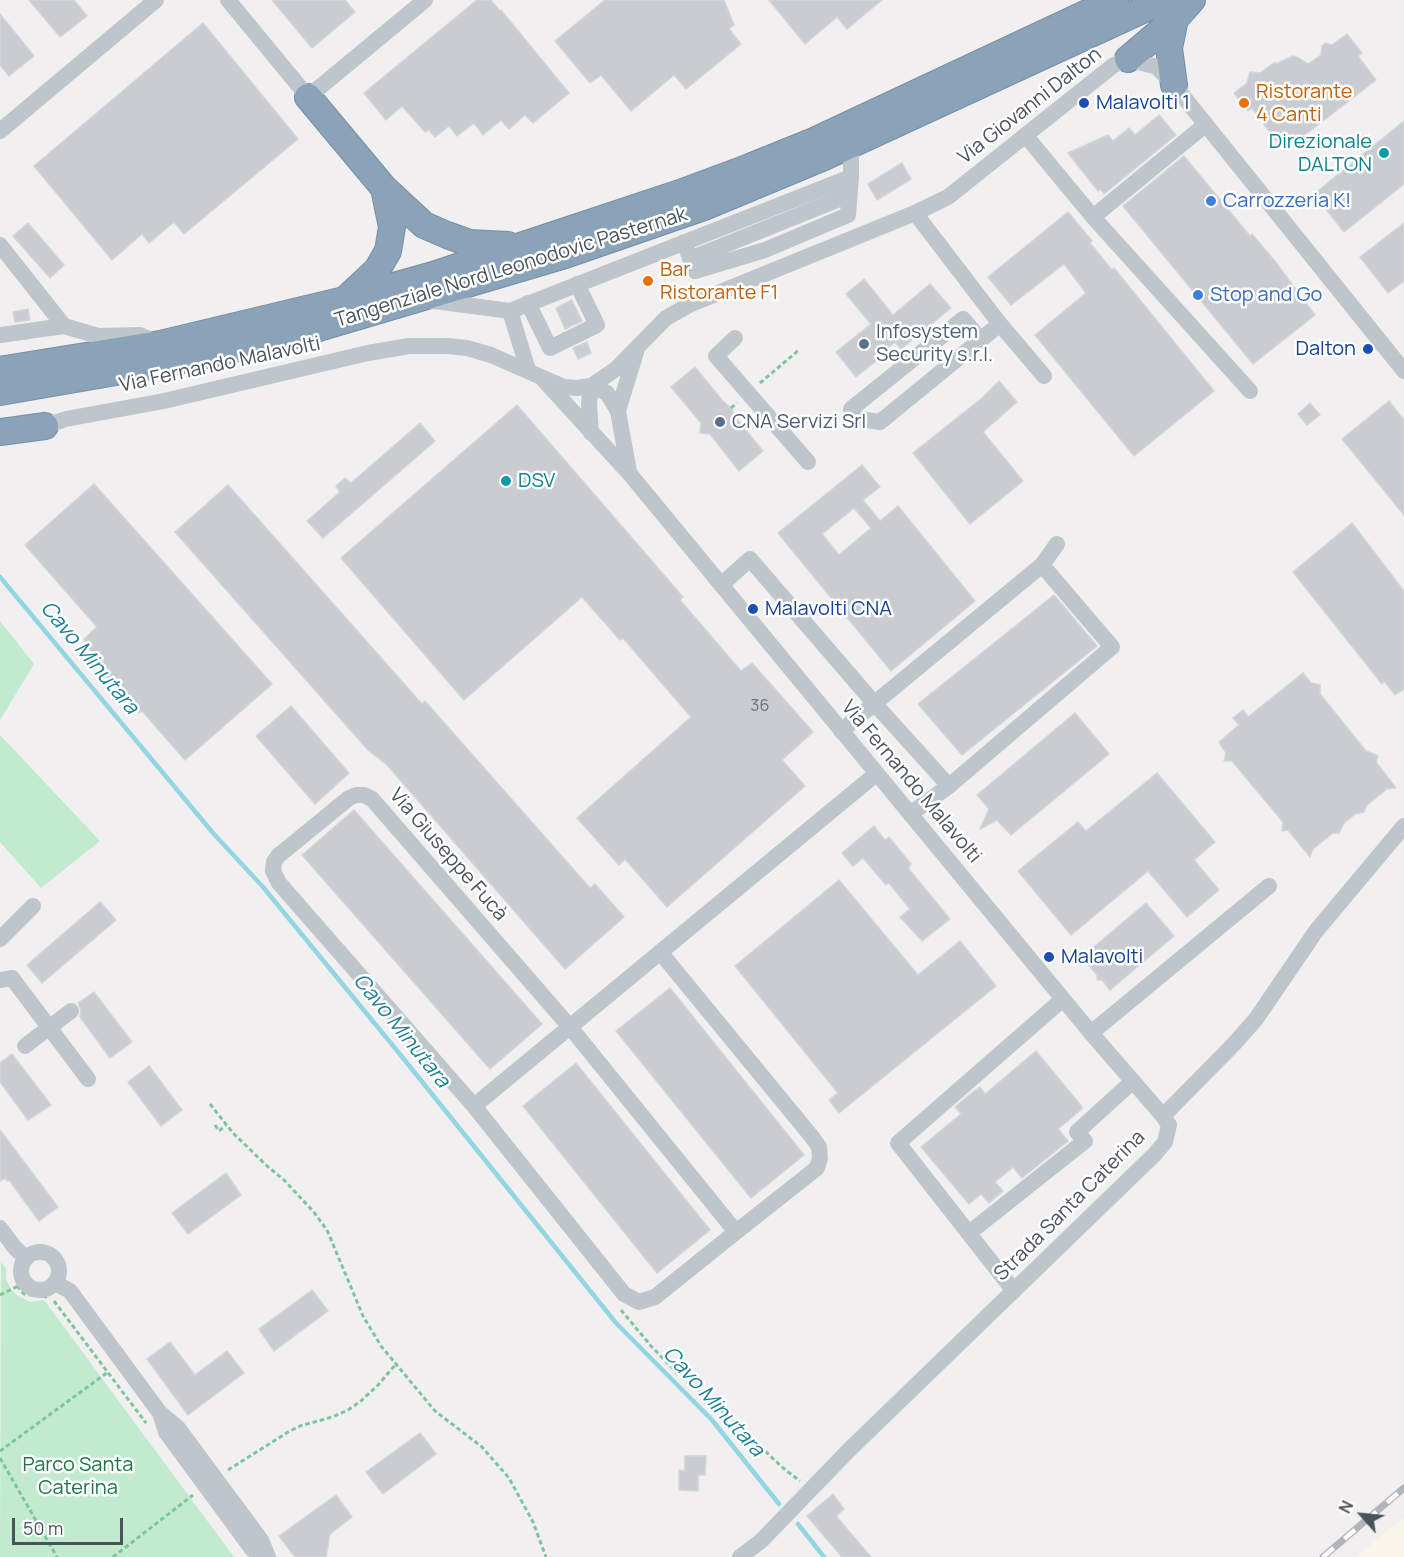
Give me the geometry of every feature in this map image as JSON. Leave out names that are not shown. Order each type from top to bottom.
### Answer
[{"type":"highway","name":"Tangenziale Nord Leonodovic Pasternak","points":[[0,370],[160,344],[344,300],[433,275],[680,193],[814,141],[1115,0]]},
{"type":"highway","points":[[1128,59],[1169,10],[1192,0]]},
{"type":"highway","points":[[1169,10],[1168,48],[1174,85]]},
{"type":"highway","name":"Tangenziale Nord Leonodovic Pasternak","points":[[0,392],[168,363],[288,337],[565,255],[704,207],[1169,10]]},
{"type":"highway","points":[[308,97],[384,188],[424,225],[469,243],[523,245]]},
{"type":"highway","points":[[344,300],[377,270],[388,251],[392,227],[384,188]]},
{"type":"highway","points":[[0,432],[45,426]]},
{"type":"street","points":[[0,131],[156,0]]},
{"type":"street","points":[[228,0],[308,97],[425,0]]},
{"type":"street","name":"Via Giovanni Dalton","points":[[591,386],[616,369],[666,318],[691,303],[915,213],[948,197],[1114,65],[1128,59],[1157,67],[1174,85],[1404,371]]},
{"type":"street","points":[[1093,217],[1205,125]]},
{"type":"street","points":[[1026,136],[1093,217],[1250,391]]},
{"type":"street","points":[[684,242],[690,259],[849,195],[851,145]]},
{"type":"street","points":[[420,299],[510,310],[851,177]]},
{"type":"street","points":[[915,213],[1000,324],[1044,375]]},
{"type":"street","points":[[0,245],[64,326]]},
{"type":"street","points":[[528,303],[545,338],[592,315],[577,284]]},
{"type":"street","points":[[510,310],[535,374]]},
{"type":"street","points":[[981,340],[963,319],[855,414],[880,422],[981,340],[1000,324]]},
{"type":"street","points":[[2,333],[64,326],[98,336],[140,335],[160,344]]},
{"type":"street","points":[[735,338],[716,356],[808,462]]},
{"type":"street","name":"Via Fernando Malavolti","points":[[45,426],[66,419],[164,401],[368,353],[409,346],[448,345],[467,348],[491,355],[564,387],[591,386]]},
{"type":"street","name":"Via Fernando Malavolti","points":[[629,473],[618,411],[638,346]]},
{"type":"street","name":"Via Fernando Malavolti","points":[[535,374],[629,473],[1091,1034],[1163,1116]]},
{"type":"street","points":[[591,433],[589,404],[591,386],[607,393],[618,411]]},
{"type":"street","points":[[841,730],[1042,565],[1057,544]]},
{"type":"street","points":[[721,585],[750,559],[949,786]]},
{"type":"street","points":[[910,814],[949,786],[1112,647],[1042,565]]},
{"type":"street","points":[[474,1106],[876,774]]},
{"type":"street","name":"Via Giuseppe Fucà","points":[[660,952],[819,1147],[820,1158],[817,1168],[655,1297],[646,1301],[632,1299],[624,1294],[474,1106],[275,877],[274,862],[278,856],[341,804],[356,795],[364,795],[372,799],[570,1027],[736,1232]]},
{"type":"street","name":"Strada Santa Caterina","points":[[740,1557],[760,1541],[849,1450],[1162,1146],[1168,1131],[1168,1125],[1163,1116],[1256,1019],[1316,931],[1404,826]]},
{"type":"street","points":[[1091,1034],[1269,886]]},
{"type":"street","points":[[0,939],[33,906]]},
{"type":"street","points":[[0,980],[12,978],[88,1079]]},
{"type":"street","points":[[1014,1291],[898,1143],[1063,999]]},
{"type":"street","points":[[25,1046],[71,1011]]},
{"type":"street","points":[[969,1233],[1085,1141],[1077,1132],[1133,1081]]},
{"type":"street","points":[[0,1228],[26,1258]]},
{"type":"street","points":[[38,1251],[52,1256],[59,1268],[55,1283],[50,1287],[37,1290],[20,1284],[20,1268],[26,1258],[38,1251]]},
{"type":"street","points":[[55,1283],[70,1291],[160,1413],[166,1432],[261,1540],[268,1557]]},
{"type":"street","points":[[211,1482],[252,1549],[263,1557]]},
{"type":"path","points":[[731,408],[800,349]]},
{"type":"path","points":[[210,1104],[251,1151],[296,1192],[327,1230],[363,1316],[381,1346],[435,1412],[482,1447],[509,1478],[533,1522],[546,1557]]},
{"type":"path","points":[[215,1125],[219,1131],[226,1125]]},
{"type":"path","points":[[0,1295],[20,1284],[24,1294],[52,1297],[149,1427]]},
{"type":"path","points":[[0,1451],[122,1361]]},
{"type":"path","points":[[113,1557],[211,1482],[288,1432],[300,1426],[332,1417],[361,1401],[396,1364]]},
{"type":"path","points":[[0,1458],[57,1557]]},
{"type":"shaded area","points":[[1404,1517],[1404,1557],[1357,1557]]},
{"type":"green space","points":[[0,621],[34,664],[0,720]]},
{"type":"green space","points":[[0,735],[100,841],[41,888],[0,842]]},
{"type":"green space","name":"Parco Santa Caterina","points":[[1,1262],[6,1268],[6,1279],[11,1289],[18,1296],[31,1302],[44,1300],[234,1557],[0,1557]]},
{"type":"building","points":[[29,0],[74,0],[87,16],[60,37]]},
{"type":"building","points":[[272,0],[345,0],[355,12],[312,48]]},
{"type":"building","points":[[477,0],[491,0],[501,10],[569,93],[533,123],[525,115],[509,129],[501,120],[483,135],[474,123],[457,136],[449,126],[435,137],[429,130],[425,132],[402,106],[386,120],[364,93]]},
{"type":"building","points":[[605,0],[724,0],[734,25],[729,29],[741,44],[686,89],[674,75],[631,111],[601,75],[590,83],[555,41]]},
{"type":"building","points":[[769,0],[882,0],[847,29],[837,17],[805,44]]},
{"type":"building","points":[[0,14],[34,56],[9,76],[0,65]]},
{"type":"building","points":[[203,23],[298,139],[184,234],[174,222],[149,243],[142,234],[112,260],[34,166]]},
{"type":"building","points":[[1347,34],[1362,53],[1358,56],[1376,80],[1284,151],[1252,108],[1248,111],[1234,93],[1247,83],[1250,72],[1260,73],[1275,62],[1276,64],[1293,56],[1308,64],[1321,55],[1322,46],[1325,43],[1332,45]]},
{"type":"building","points":[[1159,115],[1176,135],[1104,194],[1100,189],[1098,191],[1068,153],[1108,135],[1113,141],[1129,128],[1135,135]]},
{"type":"building","name":"Direzionale DALTON","points":[[1404,121],[1404,184],[1344,232],[1314,194]]},
{"type":"building","points":[[1184,156],[1250,236],[1252,234],[1274,260],[1315,315],[1253,364],[1123,206]]},
{"type":"building","points":[[902,163],[911,179],[877,200],[868,184]]},
{"type":"building","points":[[1068,212],[1112,270],[1114,268],[1214,391],[1134,456],[1035,335],[1086,293],[1064,264],[1011,305],[988,277]]},
{"type":"building","points":[[28,223],[64,265],[50,278],[13,236]]},
{"type":"building","points":[[1404,223],[1404,281],[1388,293],[1360,257]]},
{"type":"building","points":[[864,279],[893,315],[930,284],[951,308],[901,349],[895,342],[879,355],[881,357],[856,377],[836,352],[871,324],[846,294]]},
{"type":"building","points":[[572,300],[582,321],[565,329],[556,308]]},
{"type":"building","points":[[28,309],[30,320],[15,322],[13,312]]},
{"type":"building","points":[[587,342],[591,353],[578,359],[573,348]]},
{"type":"building","name":"CNA Servizi Srl","points":[[695,367],[731,408],[763,451],[739,471],[710,434],[700,433],[701,423],[671,387]]},
{"type":"building","points":[[999,381],[1017,402],[983,432],[1023,481],[970,524],[913,453],[982,398]]},
{"type":"building","points":[[1389,401],[1404,420],[1404,515],[1342,439]]},
{"type":"building","points":[[1310,403],[1320,415],[1307,425],[1298,414]]},
{"type":"building","points":[[517,405],[683,597],[680,600],[741,671],[752,663],[813,732],[782,760],[805,786],[667,907],[625,859],[619,865],[577,818],[691,717],[623,638],[620,640],[582,597],[464,700],[341,558]]},
{"type":"building","points":[[420,423],[435,441],[323,538],[307,521],[340,492],[336,486],[345,478],[351,483]]},
{"type":"building","points":[[862,465],[880,487],[863,500],[880,521],[898,506],[975,601],[891,671],[778,533]],"holes":[[[854,508],[871,528],[839,555],[822,534]]]},
{"type":"building","points":[[94,484],[272,684],[185,760],[142,711],[139,713],[100,670],[84,639],[97,627],[25,545]]},
{"type":"building","points":[[228,485],[422,704],[425,701],[590,888],[595,884],[624,917],[565,969],[387,765],[368,750],[175,532]]},
{"type":"building","points":[[1352,523],[1404,591],[1404,689],[1395,695],[1384,681],[1382,684],[1293,572]]},
{"type":"building","points":[[1054,595],[1097,646],[962,755],[918,704]]},
{"type":"building","points":[[1303,673],[1311,683],[1320,685],[1320,694],[1366,751],[1378,756],[1376,762],[1396,788],[1387,789],[1367,805],[1364,812],[1355,814],[1344,823],[1339,833],[1333,833],[1313,849],[1310,857],[1288,830],[1282,831],[1283,822],[1232,761],[1224,761],[1226,753],[1219,742],[1239,725],[1233,718],[1243,710],[1248,717]]},
{"type":"building","points":[[291,706],[349,773],[315,804],[256,736]]},
{"type":"building","points":[[1075,713],[1109,754],[1011,835],[997,820],[980,829],[989,809],[977,795]]},
{"type":"building","points":[[1157,773],[1215,842],[1194,860],[1219,890],[1187,917],[1148,871],[1071,935],[1018,871],[1078,822],[1086,831]]},
{"type":"building","points":[[354,810],[542,1024],[490,1069],[302,855]]},
{"type":"building","points":[[874,826],[885,840],[889,837],[911,864],[908,868],[950,919],[922,941],[900,917],[910,909],[889,883],[886,885],[863,858],[853,866],[842,853]]},
{"type":"building","points":[[839,880],[918,975],[960,941],[996,986],[839,1113],[829,1100],[838,1093],[735,966]]},
{"type":"building","points":[[100,902],[116,920],[42,983],[27,965]]},
{"type":"building","points":[[1146,903],[1174,936],[1110,990],[1102,980],[1097,980],[1097,975],[1082,957]]},
{"type":"building","points":[[670,988],[804,1155],[751,1198],[616,1031]]},
{"type":"building","points":[[94,992],[132,1042],[110,1058],[80,1017],[81,1010],[78,1003]]},
{"type":"building","points":[[1036,1051],[1083,1108],[1058,1129],[1068,1141],[1022,1178],[1013,1167],[995,1182],[1003,1191],[989,1203],[981,1194],[969,1204],[921,1147],[961,1114],[955,1107],[968,1096],[980,1087],[985,1094]]},
{"type":"building","points":[[12,1054],[51,1105],[28,1120],[0,1082],[0,1063]]},
{"type":"building","points":[[576,1063],[710,1230],[657,1273],[523,1106]]},
{"type":"building","points":[[149,1066],[182,1110],[161,1126],[128,1082]]},
{"type":"building","points":[[0,1130],[58,1207],[39,1221],[9,1180],[5,1178],[0,1181]]},
{"type":"building","points":[[226,1173],[241,1195],[188,1234],[172,1213]]},
{"type":"building","points":[[312,1290],[328,1311],[274,1351],[259,1329]]},
{"type":"building","points":[[170,1342],[195,1375],[227,1351],[244,1373],[188,1415],[147,1359]]},
{"type":"building","points":[[420,1433],[436,1454],[383,1494],[366,1472]]},
{"type":"building","points":[[685,1456],[706,1456],[705,1475],[698,1475],[698,1491],[679,1490],[679,1470],[685,1471]]},
{"type":"building","points":[[833,1494],[844,1509],[836,1516],[871,1557],[842,1557],[807,1516]]},
{"type":"building","points":[[336,1495],[352,1517],[330,1534],[326,1557],[295,1557],[279,1536]]},
{"type":"waterway","name":"Cavo Minutara","points":[[0,577],[213,833],[263,887],[616,1323],[712,1420],[779,1504]]},
{"type":"waterway","name":"Cavo Minutara","points":[[798,1524],[824,1557]]},
{"type":"railway","points":[[1323,1557],[1404,1488]]},
{"type":"place","name":"Malavolti 1","points":[[1084,103]]},
{"type":"place","name":"Ristorante 4 Canti","points":[[1244,103]]},
{"type":"place","name":"Direzionale DALTON","points":[[1384,153]]},
{"type":"place","name":"Carrozzeria K!","points":[[1211,201]]},
{"type":"place","name":"Bar Ristorante F1","points":[[648,281]]},
{"type":"place","name":"Stop and Go","points":[[1198,295]]},
{"type":"place","name":"Infosystem Security s.r.l.","points":[[864,344]]},
{"type":"place","name":"Dalton","points":[[1368,349]]},
{"type":"place","name":"CNA Servizi Srl","points":[[720,422]]},
{"type":"place","name":"DSV","points":[[506,481]]},
{"type":"place","name":"Malavolti CNA","points":[[753,609]]},
{"type":"place","name":"Malavolti","points":[[1049,957]]}]
